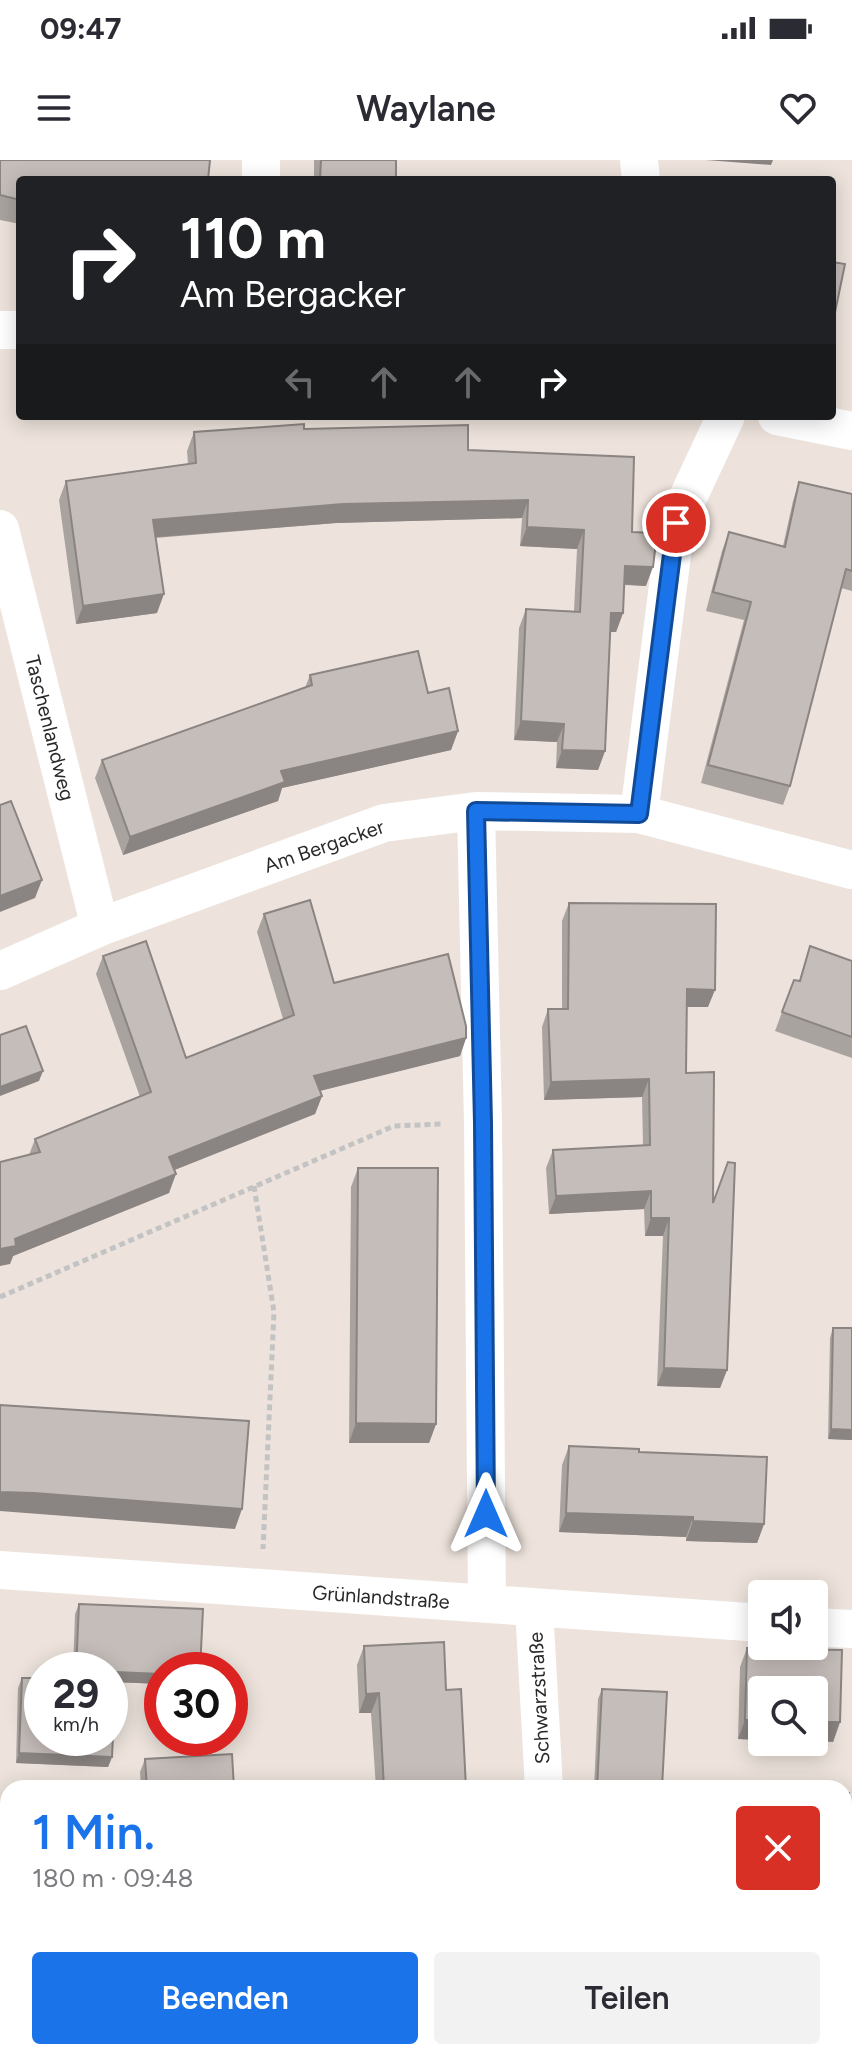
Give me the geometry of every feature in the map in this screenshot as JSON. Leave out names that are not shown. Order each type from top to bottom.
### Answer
[{"type":"street","points":[[639,814],[676,523],[724,420]]},
{"type":"street","points":[[797,420],[852,431]]},
{"type":"street","name":"Taschenlandweg","points":[[0,529],[100,927]]},
{"type":"street","points":[[476,811],[483,1123],[487,1604]]},
{"type":"street","name":"Am Bergacker","points":[[0,971],[100,927],[384,823],[476,811],[639,814],[852,870]]},
{"type":"street","name":"Grünlandstraße","points":[[0,1570],[748,1622]]},
{"type":"street","name":"Schwarzstraße","points":[[534,1607],[544,1780]]},
{"type":"street","points":[[828,1628],[852,1629]]},
{"type":"path","points":[[0,1297],[394,1126],[483,1123]]},
{"type":"path","points":[[254,1186],[274,1312],[261,1590]]},
{"type":"building","points":[[0,160],[210,160],[208,176],[16,176],[16,199],[0,195]]},
{"type":"building","points":[[321,160],[396,160],[396,176],[320,176]]},
{"type":"building","points":[[836,263],[845,264],[836,308]]},
{"type":"building","points":[[304,424],[304,429],[468,425],[468,450],[634,457],[632,532],[656,533],[656,542],[653,567],[625,566],[623,613],[611,613],[605,751],[562,750],[564,724],[521,721],[526,609],[580,612],[584,530],[527,527],[528,500],[343,504],[153,520],[164,594],[83,606],[66,481],[196,463],[194,432]]},
{"type":"building","points":[[799,482],[852,494],[852,571],[846,569],[790,786],[708,765],[751,602],[713,592],[729,532],[785,547]]},
{"type":"building","points":[[418,651],[428,693],[449,688],[458,731],[281,771],[285,782],[130,837],[102,760],[312,685],[310,675]]},
{"type":"building","points":[[11,801],[42,880],[0,896],[0,805]]},
{"type":"building","points":[[310,900],[334,983],[448,954],[466,1026],[466,1038],[314,1076],[322,1096],[169,1157],[176,1174],[15,1239],[16,1246],[0,1249],[0,1162],[40,1152],[35,1139],[151,1092],[103,956],[146,941],[186,1058],[294,1015],[264,914]]},
{"type":"building","points":[[569,903],[716,904],[715,990],[687,989],[686,1073],[714,1072],[713,1203],[728,1162],[735,1163],[727,1370],[664,1368],[669,1218],[651,1218],[651,1191],[556,1196],[553,1150],[650,1145],[649,1079],[551,1082],[548,1009],[568,1009]]},
{"type":"building","points":[[810,946],[852,961],[852,1037],[782,1012],[794,980],[800,981]]},
{"type":"building","points":[[26,1026],[43,1071],[0,1087],[0,1035]]},
{"type":"building","points":[[358,1168],[438,1168],[436,1424],[356,1423]]},
{"type":"building","points":[[833,1328],[852,1328],[852,1430],[831,1429]]},
{"type":"building","points":[[0,1405],[249,1421],[242,1509],[0,1492]]},
{"type":"building","points":[[569,1446],[767,1457],[764,1524],[693,1521],[693,1517],[566,1513]]},
{"type":"building","points":[[79,1604],[203,1609],[201,1652],[144,1652],[144,1673],[128,1673],[128,1652],[77,1652]]},
{"type":"building","points":[[444,1642],[446,1690],[461,1689],[466,1780],[384,1780],[379,1693],[366,1694],[364,1646]]},
{"type":"building","points":[[747,1648],[748,1660],[828,1660],[828,1650],[842,1650],[840,1722],[828,1722],[828,1676],[748,1676],[748,1720],[745,1720]]},
{"type":"building","points":[[24,1678],[24,1753],[19,1753]]},
{"type":"building","points":[[602,1689],[667,1692],[662,1780],[597,1780]]},
{"type":"building","points":[[232,1756],[234,1780],[146,1780],[145,1759]]},
{"type":"route","points":[[486,1514],[483,1123],[476,811],[639,814],[676,523]]}]
